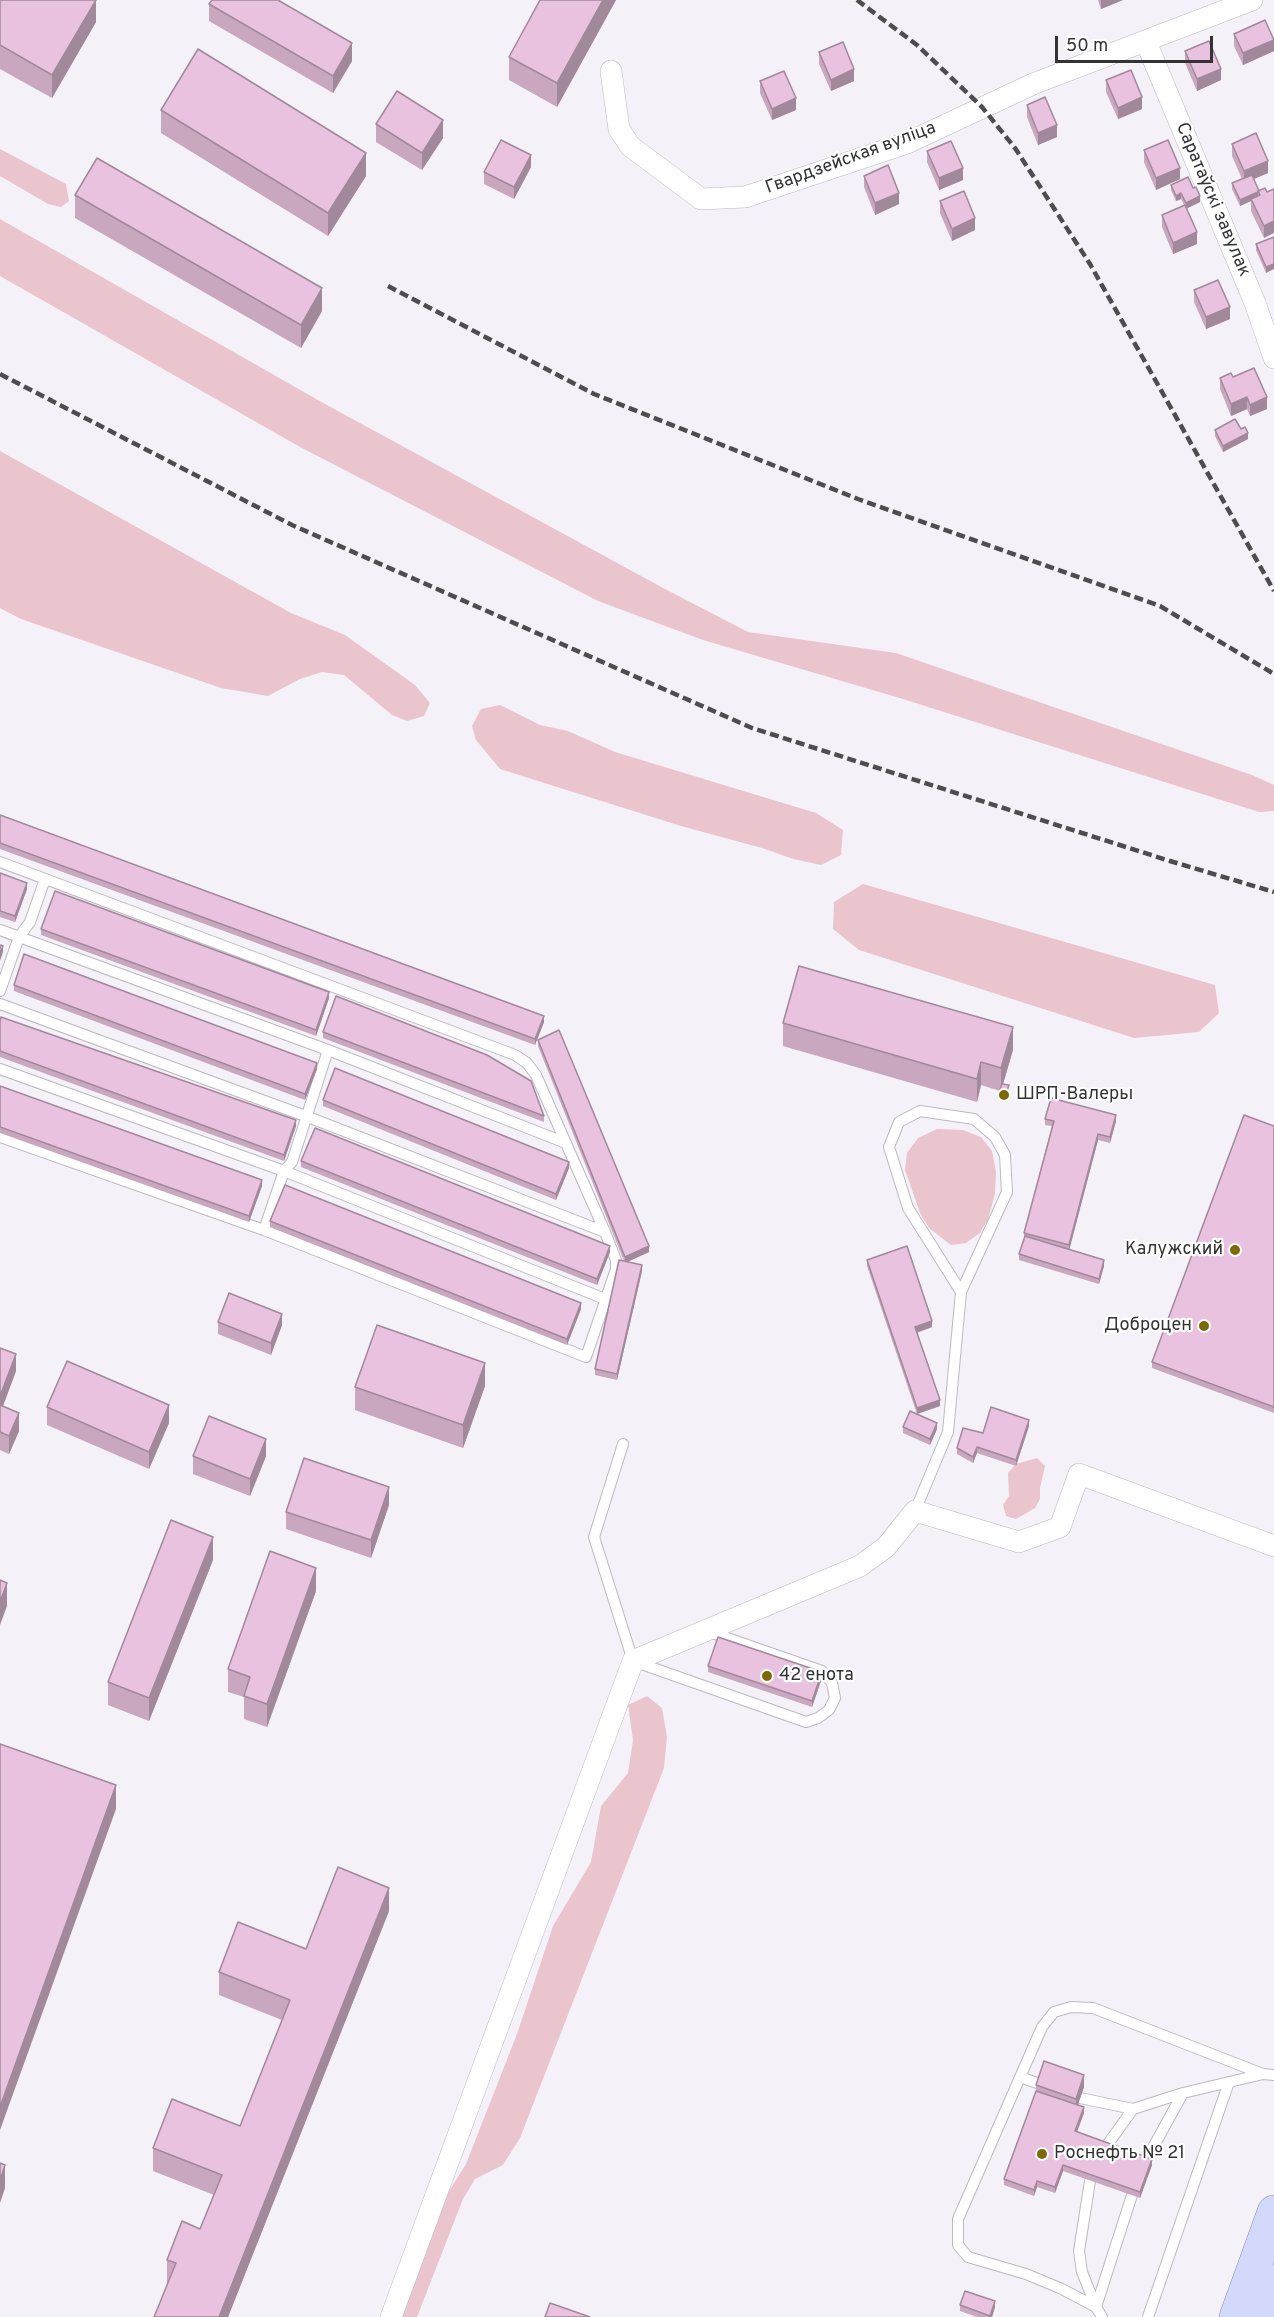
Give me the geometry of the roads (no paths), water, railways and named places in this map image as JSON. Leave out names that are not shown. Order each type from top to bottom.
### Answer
[{"type":"main road","points":[[1236,2317],[1274,2212]]},
{"type":"main road","points":[[1261,2317],[1274,2281]]},
{"type":"street","name":"Гвардзейская вуліца","points":[[611,71],[619,129],[630,146],[701,199],[745,197],[907,143],[1033,84],[1252,0]]},
{"type":"street","name":"Саратаўскі завулак","points":[[1146,42],[1255,303],[1274,358]]},
{"type":"street","points":[[391,2317],[633,1661],[860,1566],[886,1547],[915,1511],[1019,1542],[1060,1527],[1080,1474],[1274,1546]]},
{"type":"lane","points":[[0,862],[515,1055],[527,1063],[536,1075],[605,1232],[616,1260],[616,1269],[586,1357],[264,1230],[0,1137]]},
{"type":"lane","points":[[0,991],[19,937],[30,922],[45,879]]},
{"type":"lane","points":[[0,930],[328,1050],[566,1143]]},
{"type":"lane","points":[[0,1004],[308,1117],[605,1232]]},
{"type":"lane","points":[[264,1230],[284,1171],[292,1162],[308,1117],[328,1050]]},
{"type":"lane","points":[[0,1069],[284,1171],[605,1299]]},
{"type":"lane","points":[[915,1511],[948,1432],[961,1292],[1007,1192],[1005,1155],[995,1137],[974,1119],[920,1111],[899,1122],[889,1147],[908,1208],[961,1292]]},
{"type":"lane","points":[[623,1444],[594,1537],[633,1661],[806,1722],[830,1710],[835,1698],[832,1683],[822,1671],[704,1630]]},
{"type":"lane","points":[[1096,2307],[1026,2274],[968,2256],[958,2245],[958,2219],[1041,2027],[1054,2013],[1071,2007],[1093,2008],[1268,2075]]},
{"type":"lane","points":[[1080,2098],[1133,2109],[1183,2093],[1268,2075]]},
{"type":"lane","points":[[1020,2077],[1040,2084]]},
{"type":"lane","points":[[1148,2317],[1229,2082]]},
{"type":"lane","points":[[1145,2162],[1183,2093]]},
{"type":"lane","points":[[1105,2148],[1133,2109]]},
{"type":"lane","points":[[1090,2181],[1079,2251],[1082,2272],[1102,2317]]},
{"type":"lane","points":[[1096,2307],[1132,2195]]},
{"type":"railway","points":[[857,0],[917,45],[982,107],[1015,148],[1090,264],[1274,591]]},
{"type":"railway","points":[[388,286],[594,394],[858,499],[1160,606],[1274,674]]},
{"type":"railway","points":[[0,374],[292,525],[752,728],[1274,892]]},
{"type":"place","name":"ШРП-Валеры","points":[[1004,1095]]},
{"type":"place","name":"Калужский","points":[[1235,1250]]},
{"type":"place","name":"Доброцен","points":[[1204,1326]]},
{"type":"place","name":"42 енота","points":[[767,1676]]},
{"type":"place","name":"Роснефть № 21","points":[[1042,2154]]}]
